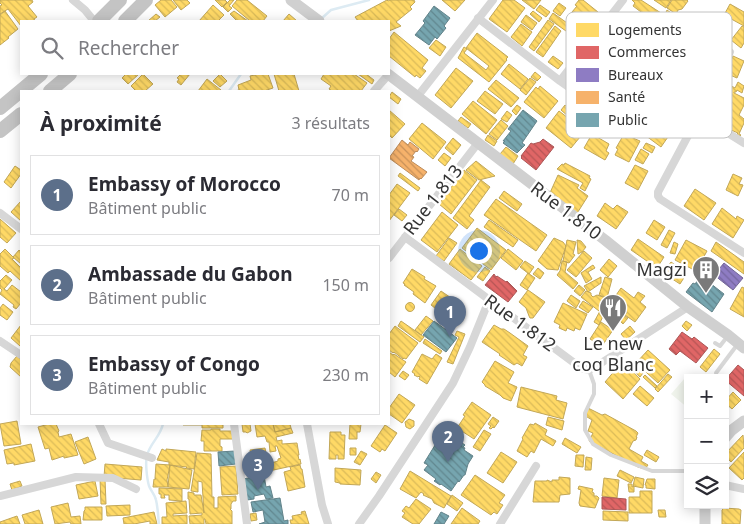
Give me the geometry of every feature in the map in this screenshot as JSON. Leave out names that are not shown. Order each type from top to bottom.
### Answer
[{"type":"highway","points":[[100,20],[120,0]]},
{"type":"highway","points":[[126,20],[146,0]]},
{"type":"highway","points":[[22,90],[40,75]]},
{"type":"highway","points":[[51,90],[69,75]]},
{"type":"highway","points":[[0,108],[20,91]]},
{"type":"highway","points":[[0,131],[20,115]]},
{"type":"street","points":[[73,0],[93,20]]},
{"type":"street","points":[[291,0],[316,19]]},
{"type":"street","points":[[417,96],[493,0]]},
{"type":"street","points":[[614,12],[623,0]]},
{"type":"street","points":[[478,18],[566,85]]},
{"type":"street","points":[[560,81],[566,73]]},
{"type":"street","points":[[375,90],[387,75]]},
{"type":"street","name":"Rue 1.810","points":[[389,75],[741,346]]},
{"type":"street","points":[[732,136],[744,143]]},
{"type":"street","points":[[687,138],[658,192],[658,196],[744,253]]},
{"type":"street","name":"Rue 1.813","points":[[390,257],[478,143]]},
{"type":"street","points":[[0,213],[20,228]]},
{"type":"street","name":"Rue 1.812","points":[[405,237],[582,368],[589,370]]},
{"type":"street","points":[[359,524],[380,496],[453,383],[489,300]]},
{"type":"street","points":[[589,370],[688,307]]},
{"type":"street","points":[[0,341],[20,353]]},
{"type":"street","points":[[729,433],[744,420]]},
{"type":"street","points":[[99,425],[108,443],[152,458]]},
{"type":"street","points":[[234,425],[247,524]]},
{"type":"street","points":[[307,425],[322,505],[328,524]]},
{"type":"street","points":[[500,524],[536,466]]},
{"type":"street","points":[[0,496],[76,477],[113,478],[136,489]]},
{"type":"street","points":[[729,486],[744,489]]},
{"type":"street","points":[[705,509],[705,524]]},
{"type":"street","points":[[500,524],[508,524]]},
{"type":"lane","points":[[716,343],[720,346],[728,336]]},
{"type":"lane","points":[[716,374],[741,346]]},
{"type":"lane","points":[[589,370],[594,384],[594,394],[585,414],[585,430],[593,444],[611,455],[652,471],[684,471]]},
{"type":"shaded area","points":[[684,379],[684,405],[671,394]]},
{"type":"building: Logements","points":[[0,0],[32,0],[33,2],[28,6],[37,17],[34,20],[20,20],[20,25],[8,9],[0,14],[0,6],[2,5]]},
{"type":"building: Logements","points":[[161,0],[171,0],[177,7],[165,17],[155,5]]},
{"type":"building: Logements","points":[[173,0],[187,0],[190,3],[181,10]]},
{"type":"building: Logements","points":[[215,0],[225,0],[227,2],[222,7]]},
{"type":"building: Logements","points":[[230,0],[234,0],[229,6],[232,8],[228,12],[223,7]]},
{"type":"building: Logements","points":[[237,0],[247,0],[267,16],[264,20],[249,20],[232,6]]},
{"type":"building: Logements","points":[[387,0],[414,0],[415,2],[410,7],[412,9],[396,22],[401,26],[390,31],[390,20],[357,20],[355,17]]},
{"type":"building: Logements","points":[[442,0],[465,0],[455,11]]},
{"type":"building: Logements","points":[[503,0],[514,0],[525,8],[507,32],[489,19]]},
{"type":"building: Logements","points":[[522,0],[541,0],[534,9]]},
{"type":"building: Logements","points":[[579,0],[583,0],[598,12],[572,12],[577,6],[575,5]]},
{"type":"building: Logements","points":[[632,0],[641,0],[659,12],[641,12],[633,6],[635,3]]},
{"type":"building: Logements","points":[[654,0],[671,0],[666,8]]},
{"type":"building: Logements","points":[[672,0],[688,1],[677,12],[667,8]]},
{"type":"building: Logements","points":[[559,3],[566,8],[560,16],[553,11]]},
{"type":"building: Logements","points":[[730,4],[744,12],[744,26],[732,19],[732,12],[726,12]]},
{"type":"building: Logements","points":[[213,5],[224,15],[219,20],[200,20]]},
{"type":"building: Logements","points":[[540,5],[550,12],[546,17],[536,10]]},
{"type":"building: Logements","points":[[5,11],[18,29],[0,45],[0,15]]},
{"type":"building: Logements","points":[[234,11],[247,20],[236,20],[230,14]]},
{"type":"building: Logements","points":[[533,11],[542,18],[539,22],[530,14]]},
{"type":"building: Logements","points":[[553,13],[566,22],[566,31],[549,19]]},
{"type":"building: Logements","points":[[156,14],[160,17],[156,20],[149,20]]},
{"type":"building: Logements","points":[[289,14],[296,20],[284,20]]},
{"type":"building: Logements","points":[[526,15],[537,23],[532,30],[521,22]]},
{"type":"building: Logements","points":[[548,20],[554,24],[534,51],[529,47]]},
{"type":"building: Logements","points":[[521,24],[532,32],[522,46],[511,37]]},
{"type":"building: Logements","points":[[555,26],[561,31],[543,57],[536,52]]},
{"type":"building: Logements","points":[[742,26],[744,27],[744,43],[741,48],[732,39]]},
{"type":"building: Logements","points":[[394,32],[428,60],[422,68],[426,71],[420,78],[416,75],[415,77],[390,57],[390,38]]},
{"type":"building: Logements","points":[[477,33],[508,57],[489,82],[458,58],[464,47],[467,49],[464,53],[486,70],[489,66],[466,48]]},
{"type":"building: Logements","points":[[436,40],[446,47],[440,56],[429,48]]},
{"type":"building: Logements","points":[[553,56],[563,63],[558,69],[548,62]]},
{"type":"building: Logements","points":[[733,56],[744,61],[737,78],[732,76]]},
{"type":"building: Logements","points":[[509,64],[528,79],[520,89],[501,74]]},
{"type":"building: Logements","points":[[456,68],[473,81],[451,108],[435,95]]},
{"type":"building: Logements","points":[[535,72],[541,77],[537,81],[531,77]]},
{"type":"building: Logements","points":[[125,75],[138,75],[128,84],[122,78]]},
{"type":"building: Logements","points":[[142,75],[153,84],[146,90],[135,90],[131,86]]},
{"type":"building: Logements","points":[[180,75],[189,75],[181,85],[177,82],[179,79],[177,78]]},
{"type":"building: Logements","points":[[221,75],[227,81],[220,87],[213,81]]},
{"type":"building: Logements","points":[[268,75],[273,88],[267,90],[239,90],[238,85],[251,80],[250,76]]},
{"type":"building: Logements","points":[[274,75],[294,75],[299,90],[279,90]]},
{"type":"building: Logements","points":[[323,75],[355,75],[367,83],[362,90],[330,90],[329,89],[331,86],[321,79]]},
{"type":"building: Logements","points":[[359,75],[367,75],[374,80],[372,84]]},
{"type":"building: Logements","points":[[530,78],[536,82],[526,95],[520,90]]},
{"type":"building: Logements","points":[[207,79],[221,90],[199,90]]},
{"type":"building: Logements","points":[[496,80],[519,98],[511,107],[488,89]]},
{"type":"building: Logements","points":[[738,82],[744,86],[742,93],[737,90],[734,92],[744,98],[744,105],[739,115],[744,119],[740,136],[732,130],[732,86],[735,88]]},
{"type":"building: Logements","points":[[540,86],[558,101],[544,118],[524,102],[536,87],[538,89]]},
{"type":"building: Logements","points":[[485,91],[503,104],[495,114],[477,101]]},
{"type":"building: Logements","points":[[392,92],[401,99],[398,104],[390,98]]},
{"type":"building: Logements","points":[[473,101],[497,120],[486,134],[462,114]]},
{"type":"building: Logements","points":[[517,105],[521,108],[516,115],[512,111]]},
{"type":"building: Logements","points":[[565,105],[566,114],[561,110]]},
{"type":"building: Logements","points":[[390,111],[405,124],[392,138],[390,136]]},
{"type":"building: Logements","points":[[507,111],[512,115],[507,122],[501,119]]},
{"type":"building: Logements","points":[[559,111],[566,116],[566,138],[579,138],[571,148],[546,128]]},
{"type":"building: Logements","points":[[461,117],[471,124],[468,128],[458,121]]},
{"type":"building: Logements","points":[[501,120],[508,126],[497,140],[489,134]]},
{"type":"building: Logements","points":[[422,123],[446,142],[433,159],[409,139]]},
{"type":"building: Logements","points":[[488,135],[497,141],[494,146],[485,140]]},
{"type":"building: Logements","points":[[453,138],[461,145],[453,155],[445,148]]},
{"type":"building: Logements","points":[[590,138],[599,138],[609,144],[606,151],[609,153],[605,160],[584,148]]},
{"type":"building: Logements","points":[[622,138],[633,138],[640,141],[629,162],[615,155],[618,149],[616,148]]},
{"type":"building: Logements","points":[[649,138],[667,138],[661,147]]},
{"type":"building: Logements","points":[[646,143],[655,147],[652,153],[643,148]]},
{"type":"building: Logements","points":[[506,147],[518,156],[513,164],[500,154]]},
{"type":"building: Logements","points":[[641,149],[649,154],[643,164],[635,160]]},
{"type":"building: Logements","points":[[444,153],[451,158],[445,166],[438,160]]},
{"type":"building: Logements","points":[[476,161],[495,176],[479,180],[466,170]]},
{"type":"building: Logements","points":[[565,163],[590,176],[589,178],[591,179],[585,191],[580,188],[583,183],[557,169]]},
{"type":"building: Logements","points":[[635,165],[648,171],[638,190],[625,183]]},
{"type":"building: Logements","points":[[15,166],[20,169],[20,175],[11,188],[4,182]]},
{"type":"building: Logements","points":[[464,170],[477,180],[451,214],[439,204]]},
{"type":"building: Logements","points":[[400,173],[420,188],[418,191],[398,176]]},
{"type":"building: Logements","points":[[733,174],[742,178],[739,184],[743,185],[738,196],[726,190]]},
{"type":"building: Logements","points":[[558,175],[579,185],[577,188],[588,196],[576,215],[549,195]]},
{"type":"building: Logements","points":[[481,180],[490,187],[469,216],[474,220],[467,229],[453,218]]},
{"type":"building: Logements","points":[[397,184],[410,193],[390,220],[390,194]]},
{"type":"building: Logements","points":[[695,189],[716,203],[704,220],[684,206]]},
{"type":"building: Logements","points":[[504,191],[522,204],[517,211],[499,198]]},
{"type":"building: Logements","points":[[496,199],[547,235],[536,251],[484,215]]},
{"type":"building: Logements","points":[[20,202],[20,220],[11,212]]},
{"type":"building: Logements","points":[[605,203],[613,209],[617,205],[628,212],[616,229],[597,216]]},
{"type":"building: Logements","points":[[722,208],[736,219],[737,216],[744,220],[733,238],[712,224]]},
{"type":"building: Logements","points":[[399,209],[407,215],[402,221],[394,215]]},
{"type":"building: Logements","points":[[442,212],[458,225],[437,252],[421,240]]},
{"type":"building: Logements","points":[[0,219],[16,233],[7,243],[0,237]]},
{"type":"building: Logements","points":[[489,220],[518,240],[513,247],[484,227]]},
{"type":"building: Logements","points":[[654,220],[665,227],[657,240],[646,233]]},
{"type":"building: Logements","points":[[477,228],[506,250],[491,270],[462,248]]},
{"type":"building: Logements","points":[[669,230],[675,233],[667,248],[661,245]]},
{"type":"building: Logements","points":[[449,238],[457,243],[444,261],[436,256]]},
{"type":"building: Logements","points":[[554,238],[563,242],[566,246],[558,270],[547,269],[538,261]]},
{"type":"building: Logements","points":[[638,239],[664,257],[657,268],[631,250]]},
{"type":"building: Logements","points":[[567,240],[576,242],[573,254],[575,255],[569,263],[563,261]]},
{"type":"building: Logements","points":[[577,240],[581,241],[586,247],[578,254]]},
{"type":"building: Logements","points":[[686,240],[707,251],[696,271],[675,260]]},
{"type":"building: Logements","points":[[674,242],[678,244],[675,254],[670,253]]},
{"type":"building: Logements","points":[[716,242],[744,262],[744,274],[711,251]]},
{"type":"building: Logements","points":[[5,249],[14,258],[12,259],[20,267],[20,280],[10,271],[8,273],[0,266],[0,254]]},
{"type":"building: Logements","points":[[460,249],[482,266],[471,280],[449,264]]},
{"type":"building: Logements","points":[[508,249],[523,261],[516,270],[501,258]]},
{"type":"building: Logements","points":[[19,250],[20,263],[13,257]]},
{"type":"building: Logements","points":[[584,251],[592,258],[576,277],[567,270]]},
{"type":"building: Logements","points":[[609,259],[617,266],[608,277],[600,270]]},
{"type":"building: Logements","points":[[525,261],[534,267],[529,274],[520,267]]},
{"type":"building: Logements","points":[[562,261],[567,262],[565,272],[578,283],[573,289],[557,275]]},
{"type":"building: Logements","points":[[671,262],[687,273],[680,284],[663,273]]},
{"type":"building: Logements","points":[[593,265],[595,268],[588,272],[592,279],[586,283],[581,273]]},
{"type":"building: Logements","points":[[485,267],[490,271],[483,281],[477,277]]},
{"type":"building: Logements","points":[[538,268],[544,273],[540,279],[533,274]]},
{"type":"building: Logements","points":[[412,269],[436,286],[425,303],[403,283]]},
{"type":"building: Logements","points":[[528,273],[535,278],[527,290],[520,285]]},
{"type":"building: Logements","points":[[6,275],[12,280],[4,289],[7,291],[12,285],[20,291],[20,304],[16,309],[13,307],[14,305],[0,294],[2,290],[0,288],[0,281]]},
{"type":"building: Logements","points":[[601,277],[601,283],[588,292],[584,286]]},
{"type":"building: Logements","points":[[605,277],[612,279],[607,298],[599,295]]},
{"type":"building: Logements","points":[[579,285],[585,290],[580,296],[574,291]]},
{"type":"building: Logements","points":[[742,287],[744,288],[744,317],[730,309]]},
{"type":"building: Logements","points":[[621,288],[634,298],[638,292],[645,296],[640,302],[646,307],[635,322],[625,315],[627,312],[612,301]]},
{"type":"building: Logements","points":[[528,290],[545,302],[533,318],[530,318],[526,308],[519,302]]},
{"type":"building: Logements","points":[[441,291],[460,304],[449,319],[431,305]]},
{"type":"building: Logements","points":[[586,291],[591,293],[593,297],[597,295],[606,298],[604,305],[599,311],[581,297]]},
{"type":"building: Logements","points":[[571,295],[580,301],[576,308],[567,301]]},
{"type":"building: Logements","points":[[583,301],[593,307],[588,313],[579,307]]},
{"type":"building: Logements","points":[[410,302],[415,307],[410,312],[405,307]]},
{"type":"building: Logements","points":[[563,303],[587,314],[580,330],[575,328],[574,331],[567,328],[566,331],[559,328],[560,325],[554,322]]},
{"type":"building: Logements","points":[[3,304],[13,312],[7,320],[0,315],[0,308]]},
{"type":"building: Logements","points":[[600,311],[604,314],[599,325],[594,322]]},
{"type":"building: Logements","points":[[622,314],[628,318],[623,324],[618,319]]},
{"type":"building: Logements","points":[[426,316],[433,321],[421,335],[415,330]]},
{"type":"building: Logements","points":[[401,321],[424,337],[420,342],[398,326]]},
{"type":"building: Logements","points":[[686,321],[692,325],[687,331],[682,326]]},
{"type":"building: Logements","points":[[601,322],[613,330],[602,346],[590,339]]},
{"type":"building: Logements","points":[[494,325],[504,329],[528,346],[523,355],[527,357],[522,366],[517,363],[514,365],[482,342]]},
{"type":"building: Logements","points":[[20,326],[20,346],[11,338]]},
{"type":"building: Logements","points":[[395,326],[418,343],[406,359],[390,351],[390,333]]},
{"type":"building: Logements","points":[[630,326],[635,332],[626,340],[621,334]]},
{"type":"building: Logements","points":[[457,331],[465,334],[453,364],[447,362],[459,337],[455,335]]},
{"type":"building: Logements","points":[[425,339],[442,351],[440,354],[423,343]]},
{"type":"building: Logements","points":[[714,349],[720,354],[706,372],[700,367]]},
{"type":"building: Logements","points":[[648,350],[670,370],[658,383],[636,363]]},
{"type":"building: Logements","points":[[390,353],[406,362],[395,377],[390,373]]},
{"type":"building: Logements","points":[[422,354],[432,359],[436,354],[442,358],[427,384],[412,372]]},
{"type":"building: Logements","points":[[17,356],[20,359],[20,376],[10,367]]},
{"type":"building: Logements","points":[[495,361],[514,372],[508,383],[517,387],[511,401],[503,398],[482,382]]},
{"type":"building: Logements","points":[[623,361],[640,379],[623,399],[605,382]]},
{"type":"building: Logements","points":[[632,361],[643,373],[640,377],[629,365]]},
{"type":"building: Logements","points":[[403,371],[409,375],[405,380],[399,376]]},
{"type":"building: Logements","points":[[668,374],[672,377],[658,392],[655,389]]},
{"type":"building: Logements","points":[[645,375],[657,386],[655,388],[643,377]]},
{"type":"building: Logements","points":[[640,386],[654,398],[647,406],[633,394]]},
{"type":"building: Logements","points":[[521,387],[557,396],[556,400],[567,403],[563,419],[517,407]]},
{"type":"building: Logements","points":[[733,392],[741,400],[732,409],[729,406],[729,396]]},
{"type":"building: Logements","points":[[399,394],[415,405],[402,423],[390,415],[390,407]]},
{"type":"building: Logements","points":[[472,402],[491,415],[474,439],[457,428]]},
{"type":"building: Logements","points":[[588,408],[602,415],[605,414],[638,433],[636,440],[633,441],[629,449],[643,457],[641,461],[648,465],[645,469],[589,441],[593,433],[588,431],[592,420],[584,415]]},
{"type":"building: Logements","points":[[493,417],[499,421],[491,429],[489,428],[491,426],[488,424]]},
{"type":"building: Logements","points":[[548,417],[564,421],[562,430],[546,425]]},
{"type":"building: Logements","points":[[409,419],[414,421],[414,426],[410,429],[406,427],[405,422]]},
{"type":"building: Logements","points":[[17,421],[21,444],[4,446],[0,424]]},
{"type":"building: Logements","points":[[535,423],[547,430],[545,435],[556,441],[553,446],[541,439],[534,453],[531,451],[527,457],[517,451],[530,424],[534,425]]},
{"type":"building: Logements","points":[[56,425],[59,437],[71,434],[78,455],[64,458],[64,456],[52,460],[49,448],[45,449],[38,427]]},
{"type":"building: Logements","points":[[202,425],[223,425],[223,428],[202,428]]},
{"type":"building: Logements","points":[[242,425],[250,425],[251,431],[243,432]]},
{"type":"building: Logements","points":[[255,425],[273,425],[275,432],[291,428],[293,433],[276,437],[277,441],[282,440],[282,444],[297,443],[301,464],[252,475],[251,465],[253,464],[250,450],[265,448],[268,464],[281,458],[277,446],[275,446],[276,451],[270,452],[269,442],[267,442],[265,436],[257,437]]},
{"type":"building: Logements","points":[[273,425],[290,425],[291,428],[275,432]]},
{"type":"building: Logements","points":[[350,425],[361,425],[360,432],[357,432],[357,439],[349,439]]},
{"type":"building: Logements","points":[[385,425],[397,433],[385,451],[382,449],[380,452],[371,446]]},
{"type":"building: Logements","points":[[202,430],[233,431],[233,439],[220,439],[222,451],[204,451],[204,441],[201,441]]},
{"type":"building: Logements","points":[[484,430],[491,434],[480,451],[473,447]]},
{"type":"building: Logements","points":[[330,432],[341,432],[341,435],[345,435],[344,459],[338,459],[338,455],[336,455],[336,459],[329,459]]},
{"type":"building: Logements","points":[[743,435],[744,448],[731,462],[729,460],[729,450]]},
{"type":"building: Logements","points":[[88,437],[96,459],[84,464],[75,442]]},
{"type":"building: Logements","points":[[565,438],[581,447],[577,453],[562,444]]},
{"type":"building: Logements","points":[[31,444],[35,461],[14,465],[14,463],[7,464],[4,450]]},
{"type":"building: Logements","points":[[350,448],[356,448],[356,455],[350,455]]},
{"type":"building: Logements","points":[[162,449],[166,451],[166,449],[196,452],[194,469],[169,465],[169,462],[157,460]]},
{"type":"building: Logements","points":[[647,450],[659,457],[656,462],[644,455]]},
{"type":"building: Logements","points":[[361,451],[367,454],[360,465],[354,462]]},
{"type":"building: Logements","points":[[501,452],[517,462],[503,483],[487,473]]},
{"type":"building: Logements","points":[[744,452],[744,478],[742,480],[729,468]]},
{"type":"building: Logements","points":[[197,453],[211,454],[214,508],[218,508],[218,497],[236,496],[236,501],[233,501],[230,509],[232,511],[232,524],[206,524],[204,519],[204,524],[190,524],[189,516],[202,515],[202,513],[190,514],[188,492],[194,493],[194,495],[201,495],[204,513],[202,482],[198,481],[198,492],[191,491]]},
{"type":"building: Logements","points":[[576,455],[584,455],[583,467],[575,466]]},
{"type":"building: Logements","points":[[586,457],[592,458],[591,470],[585,470]]},
{"type":"building: Logements","points":[[105,464],[142,467],[141,480],[104,477]]},
{"type":"building: Logements","points":[[156,464],[170,465],[167,480],[168,487],[153,487],[154,479],[156,479]]},
{"type":"building: Logements","points":[[170,465],[192,470],[189,489],[168,487]]},
{"type":"building: Logements","points":[[300,465],[305,487],[288,491],[284,472],[291,470],[290,467]]},
{"type":"building: Logements","points":[[236,466],[238,494],[222,495],[220,467]]},
{"type":"building: Logements","points":[[335,468],[361,470],[360,485],[335,482]]},
{"type":"building: Logements","points":[[620,470],[634,477],[631,483],[617,476]]},
{"type":"building: Logements","points":[[410,471],[451,496],[444,508],[434,503],[432,499],[421,492],[416,498],[400,489]]},
{"type":"building: Logements","points":[[376,472],[381,475],[376,483],[371,479]]},
{"type":"building: Logements","points":[[475,475],[505,495],[499,503],[503,505],[497,514],[494,512],[491,515],[461,495]]},
{"type":"building: Logements","points":[[559,477],[570,478],[570,494],[560,495],[559,502],[533,502],[535,481],[547,480],[552,482],[552,480],[559,480]]},
{"type":"building: Logements","points":[[635,477],[644,479],[643,488],[633,486]]},
{"type":"building: Logements","points":[[604,478],[619,480],[617,498],[602,496]]},
{"type":"building: Logements","points":[[100,479],[105,479],[106,504],[101,504]]},
{"type":"building: Logements","points":[[647,479],[655,479],[655,489],[646,488]]},
{"type":"building: Logements","points":[[20,481],[22,486],[12,490],[10,484]]},
{"type":"building: Logements","points":[[95,481],[98,496],[79,499],[76,485]]},
{"type":"building: Logements","points":[[628,484],[632,484],[632,487],[634,486],[634,492],[629,492]]},
{"type":"building: Logements","points":[[579,486],[593,489],[594,496],[599,498],[595,508],[580,506],[581,490],[578,489]]},
{"type":"building: Logements","points":[[159,488],[182,489],[182,501],[169,500],[169,495],[164,495],[165,498],[161,498]]},
{"type":"building: Logements","points":[[640,491],[652,491],[652,513],[629,513],[629,497],[640,497]]},
{"type":"building: Logements","points":[[452,495],[463,503],[457,511],[447,504]]},
{"type":"building: Logements","points":[[416,499],[431,509],[419,524],[413,524],[402,517],[405,513],[402,511],[406,506],[409,508]]},
{"type":"building: Logements","points":[[186,501],[187,513],[173,514],[173,516],[187,515],[187,524],[162,524],[162,517],[167,517],[166,503]]},
{"type":"building: Logements","points":[[68,503],[71,517],[80,516],[81,524],[71,524],[70,522],[55,524],[51,507]]},
{"type":"building: Logements","points":[[130,505],[130,515],[107,516],[106,506]]},
{"type":"building: Logements","points":[[85,507],[102,507],[102,520],[83,520]]},
{"type":"building: Logements","points":[[462,508],[480,521],[478,524],[451,524]]},
{"type":"building: Logements","points":[[729,508],[741,510],[740,524],[722,524],[722,510]]},
{"type":"building: Logements","points":[[39,510],[43,524],[25,524],[22,515]]},
{"type":"building: Logements","points":[[658,510],[665,510],[666,517],[659,517]]},
{"type":"building: Logements","points":[[305,511],[309,524],[291,524],[292,516],[302,514],[301,512]]},
{"type":"building: Logements","points":[[603,511],[628,512],[628,521],[603,520]]},
{"type":"building: Logements","points":[[154,512],[157,524],[150,524],[150,521],[124,524],[123,518]]},
{"type":"building: Logements","points":[[256,513],[257,520],[251,521],[250,514]]},
{"type":"building: Logements","points":[[17,516],[20,524],[0,524],[0,522]]},
{"type":"building: Commerces","points":[[543,139],[554,147],[536,170],[521,156],[531,143],[540,142]]},
{"type":"building: Commerces","points":[[494,274],[496,277],[507,281],[517,291],[508,302],[485,285]]},
{"type":"building: Commerces","points":[[682,332],[692,339],[694,337],[708,348],[696,363],[680,351],[676,355],[669,349]]},
{"type":"building: Commerces","points":[[738,365],[744,370],[744,396],[729,383],[729,375]]},
{"type":"building: Commerces","points":[[602,497],[626,499],[626,510],[602,509]]},
{"type":"building: Bureaux","points":[[724,263],[743,278],[733,290],[714,275]]},
{"type":"building: Santé","points":[[402,140],[408,145],[410,142],[419,149],[412,156],[414,157],[411,161],[427,172],[419,180],[390,159]]},
{"type":"building: Public","points":[[434,6],[450,18],[444,26],[446,28],[429,45],[415,35],[425,23],[423,21]]},
{"type":"building: Public","points":[[523,110],[537,121],[522,143],[525,145],[517,153],[503,143],[505,141],[503,141],[511,131],[508,129]]},
{"type":"building: Public","name":"Magzi","points":[[701,276],[724,294],[712,312],[686,292]]},
{"type":"building: Public","points":[[434,321],[457,338],[446,352],[423,335]]},
{"type":"building: Public","points":[[447,433],[465,445],[463,447],[465,448],[464,450],[473,456],[468,464],[465,475],[451,491],[434,481],[436,479],[424,470],[428,465],[424,463],[440,437],[442,439]]},
{"type":"building: Public","points":[[235,451],[236,464],[219,466],[218,452]]},
{"type":"building: Public","points":[[264,475],[266,487],[270,486],[273,498],[266,499],[264,494],[247,500],[243,479]]},
{"type":"building: Public","points":[[280,498],[284,521],[288,520],[288,524],[259,524],[265,522],[263,510],[253,512],[251,502]]},
{"type":"building: Public","points":[[441,512],[449,516],[444,524],[434,524]]},
{"type":"waterway","points":[[322,18],[331,10],[369,0]]},
{"type":"waterway","points":[[230,90],[240,75]]},
{"type":"waterway","points":[[159,524],[155,496],[148,483],[146,462],[149,450],[163,425]]},
{"type":"place","name":"Magzi","points":[[706,294]]},
{"type":"place","name":"Le new coq Blanc","points":[[613,332]]},
{"type":"place","name":"Embassy of Morocco","points":[[450,337]]},
{"type":"place","name":"Ambassade du Gabon","points":[[448,462]]},
{"type":"place","name":"Embassy of Congo","points":[[258,490]]}]
